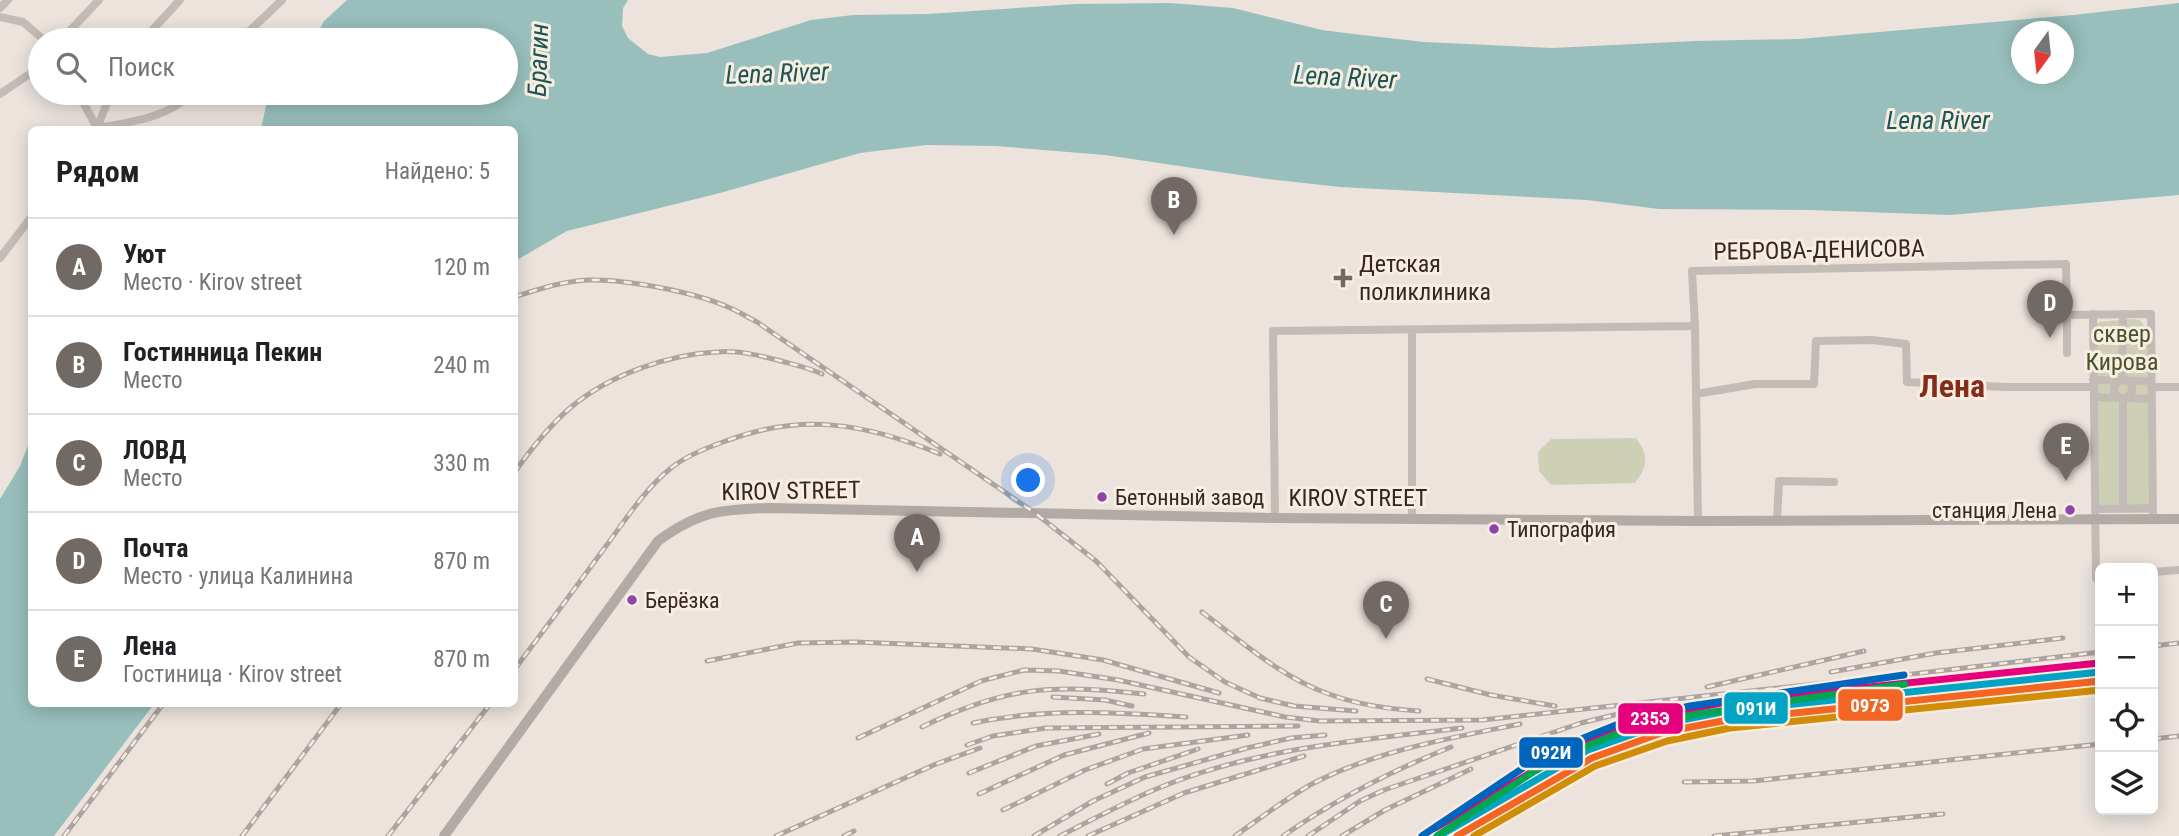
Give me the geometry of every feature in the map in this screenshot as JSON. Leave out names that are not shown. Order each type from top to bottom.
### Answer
[{"type":"main road","name":"KIROV STREET","points":[[444,836],[657,541],[675,528],[700,516],[725,509],[1698,522],[2095,514],[2153,514],[2179,519]]},
{"type":"street","points":[[0,8],[8,0]]},
{"type":"street","points":[[72,28],[99,0]]},
{"type":"street","points":[[154,28],[180,0]]},
{"type":"street","points":[[253,28],[282,0]]},
{"type":"street","points":[[0,17],[23,22],[30,28]]},
{"type":"street","points":[[0,94],[28,75]]},
{"type":"street","points":[[84,105],[95,126]]},
{"type":"street","points":[[98,126],[106,105]]},
{"type":"street","points":[[112,126],[151,118],[176,105]]},
{"type":"street","points":[[0,258],[28,221]]},
{"type":"street","name":"РЕБРОВА-ДЕНИСОВА","points":[[1695,327],[1692,271],[2066,264],[2067,315]]},
{"type":"street","points":[[2093,314],[2096,563]]},
{"type":"street","points":[[2123,314],[2123,380]]},
{"type":"street","points":[[2067,353],[2067,315],[2151,314],[2153,514],[2123,508],[2095,514]]},
{"type":"street","points":[[1275,518],[1273,331],[1695,327],[1698,522]]},
{"type":"street","points":[[1412,330],[1412,519]]},
{"type":"street","points":[[1696,394],[1755,384],[1814,384],[1816,341],[1872,340],[1906,344],[1907,382],[2005,387],[2094,384],[2123,380],[2179,387]]},
{"type":"street","points":[[2123,380],[2114,388],[2116,395],[2123,398]]},
{"type":"street","points":[[2094,397],[2152,399]]},
{"type":"street","points":[[2123,398],[2123,508]]},
{"type":"street","points":[[1777,521],[1779,481],[1834,482]]},
{"type":"street","points":[[2158,571],[2179,569]]},
{"type":"green space","name":"сквер Кирова","points":[[2140,320],[2147,329],[2150,513],[2099,513],[2095,328],[2098,322]]},
{"type":"green space","points":[[1636,438],[1645,460],[1635,483],[1551,485],[1539,471],[1538,452],[1551,439]]},
{"type":"water","name":"Lena River","points":[[347,0],[628,0],[623,8],[622,26],[628,38],[648,54],[660,57],[707,53],[811,20],[853,15],[928,14],[1076,4],[1170,3],[1233,8],[1322,30],[1424,42],[1552,48],[1799,39],[2179,3],[2179,195],[1950,215],[1810,210],[1659,209],[1587,200],[1340,187],[1105,155],[996,146],[926,145],[860,153],[720,193],[567,231],[518,259],[518,126],[262,126],[266,105],[518,105],[518,28],[320,28],[324,21]]},
{"type":"water","points":[[28,446],[28,707],[152,707],[54,836],[0,836],[0,499],[20,466]]},
{"type":"railway","points":[[518,296],[570,282],[604,280],[679,292],[714,301],[735,310],[757,322],[1035,513],[1096,561],[1189,657],[1225,682],[1260,698],[1294,706],[1356,711]]},
{"type":"railway","points":[[518,468],[540,439],[570,408],[621,376],[659,362],[699,354],[734,352],[774,359],[822,374]]},
{"type":"railway","points":[[518,665],[644,495],[671,468],[690,456],[716,444],[752,433],[806,424],[859,429],[912,443],[940,454]]},
{"type":"railway","points":[[1202,612],[1262,658],[1312,687],[1362,704],[1419,711]]},
{"type":"railway","points":[[1831,672],[1936,653],[2063,638]]},
{"type":"railway","points":[[707,661],[798,643],[855,642],[1032,649],[1103,660],[1219,693]]},
{"type":"railway","points":[[2158,645],[2179,643]]},
{"type":"railway","points":[[1707,687],[1864,651]]},
{"type":"railway","points":[[1904,675],[2095,653]]},
{"type":"railway","points":[[858,738],[981,681],[1024,670],[1059,671],[1118,680],[1285,717],[1320,721],[1482,720],[1889,676]]},
{"type":"railway","points":[[1427,679],[1491,695],[1555,706]]},
{"type":"railway","points":[[922,727],[979,703],[1030,691],[1082,689],[1144,694]]},
{"type":"railway","points":[[1053,697],[1105,700],[1132,706]]},
{"type":"railway","points":[[64,836],[161,707]]},
{"type":"railway","points":[[242,836],[339,707]]},
{"type":"railway","points":[[388,836],[488,707]]},
{"type":"railway","points":[[973,723],[1053,713],[1186,717]]},
{"type":"railway","points":[[1308,836],[1360,801],[1384,790],[1581,723],[1622,713]]},
{"type":"railway","points":[[1235,836],[1310,785],[1360,763],[1413,747],[1520,724]]},
{"type":"railway","points":[[967,745],[993,736],[1046,728],[1298,726]]},
{"type":"railway","points":[[1060,836],[1161,787],[1234,763],[1310,747],[1462,728]]},
{"type":"railway","points":[[979,794],[1064,755],[1149,733]]},
{"type":"railway","points":[[969,773],[1036,746],[1099,734]]},
{"type":"railway","points":[[1003,810],[1085,770],[1143,749],[1248,735]]},
{"type":"railway","points":[[1034,836],[1093,801],[1145,777],[1247,748],[1291,738],[1325,735]]},
{"type":"railway","points":[[2158,738],[2179,736]]},
{"type":"railway","points":[[1684,782],[1753,781],[2095,745]]},
{"type":"railway","points":[[1283,836],[1364,787],[1451,747]]},
{"type":"railway","points":[[776,836],[936,764],[980,748]]},
{"type":"railway","points":[[1107,784],[1128,773],[1198,749]]},
{"type":"railway","points":[[1088,836],[1184,793],[1304,756]]},
{"type":"railway","points":[[1342,836],[1385,810],[1471,769]]},
{"type":"railway","points":[[1714,836],[1943,814]]},
{"type":"railway","points":[[844,836],[854,831]]},
{"type":"transit line","name":"235Э","points":[[1435,828],[1584,742],[1660,715],[1726,702],[2095,663]]},
{"type":"transit line","name":"091И","points":[[1439,836],[1588,750],[1662,724],[1727,711],[2095,673]]},
{"type":"transit line","name":"092И","points":[[1422,836],[1529,764],[1561,747],[1626,721],[1690,706],[1904,675]]},
{"type":"transit line","name":"097Э","points":[[1457,836],[1592,758],[1664,732],[1728,720],[2095,682]]},
{"type":"transit line","points":[[1437,836],[1533,772],[1565,755],[1629,729],[1692,715],[1905,684]]},
{"type":"transit line","points":[[1474,836],[1595,766],[1667,741],[1730,728],[2095,691]]},
{"type":"place","name":"Гостинница Пекин","points":[[1174,235]]},
{"type":"place","name":"Детская поликлиника","points":[[1343,278]]},
{"type":"place","name":"Почта","points":[[2050,338]]},
{"type":"place","name":"Лена","points":[[2066,481]]},
{"type":"place","name":"Бетонный завод","points":[[1102,497]]},
{"type":"place","name":"станция Лена","points":[[2070,510]]},
{"type":"place","name":"Типография","points":[[1494,529]]},
{"type":"place","name":"Уют","points":[[917,572]]},
{"type":"place","name":"Берёзка","points":[[632,600]]},
{"type":"place","name":"ЛОВД","points":[[1386,639]]},
{"type":"district","name":"Лена","points":[[1952,386]]},
{"type":"water label","name":"Брагин","points":[[538,60]]}]
